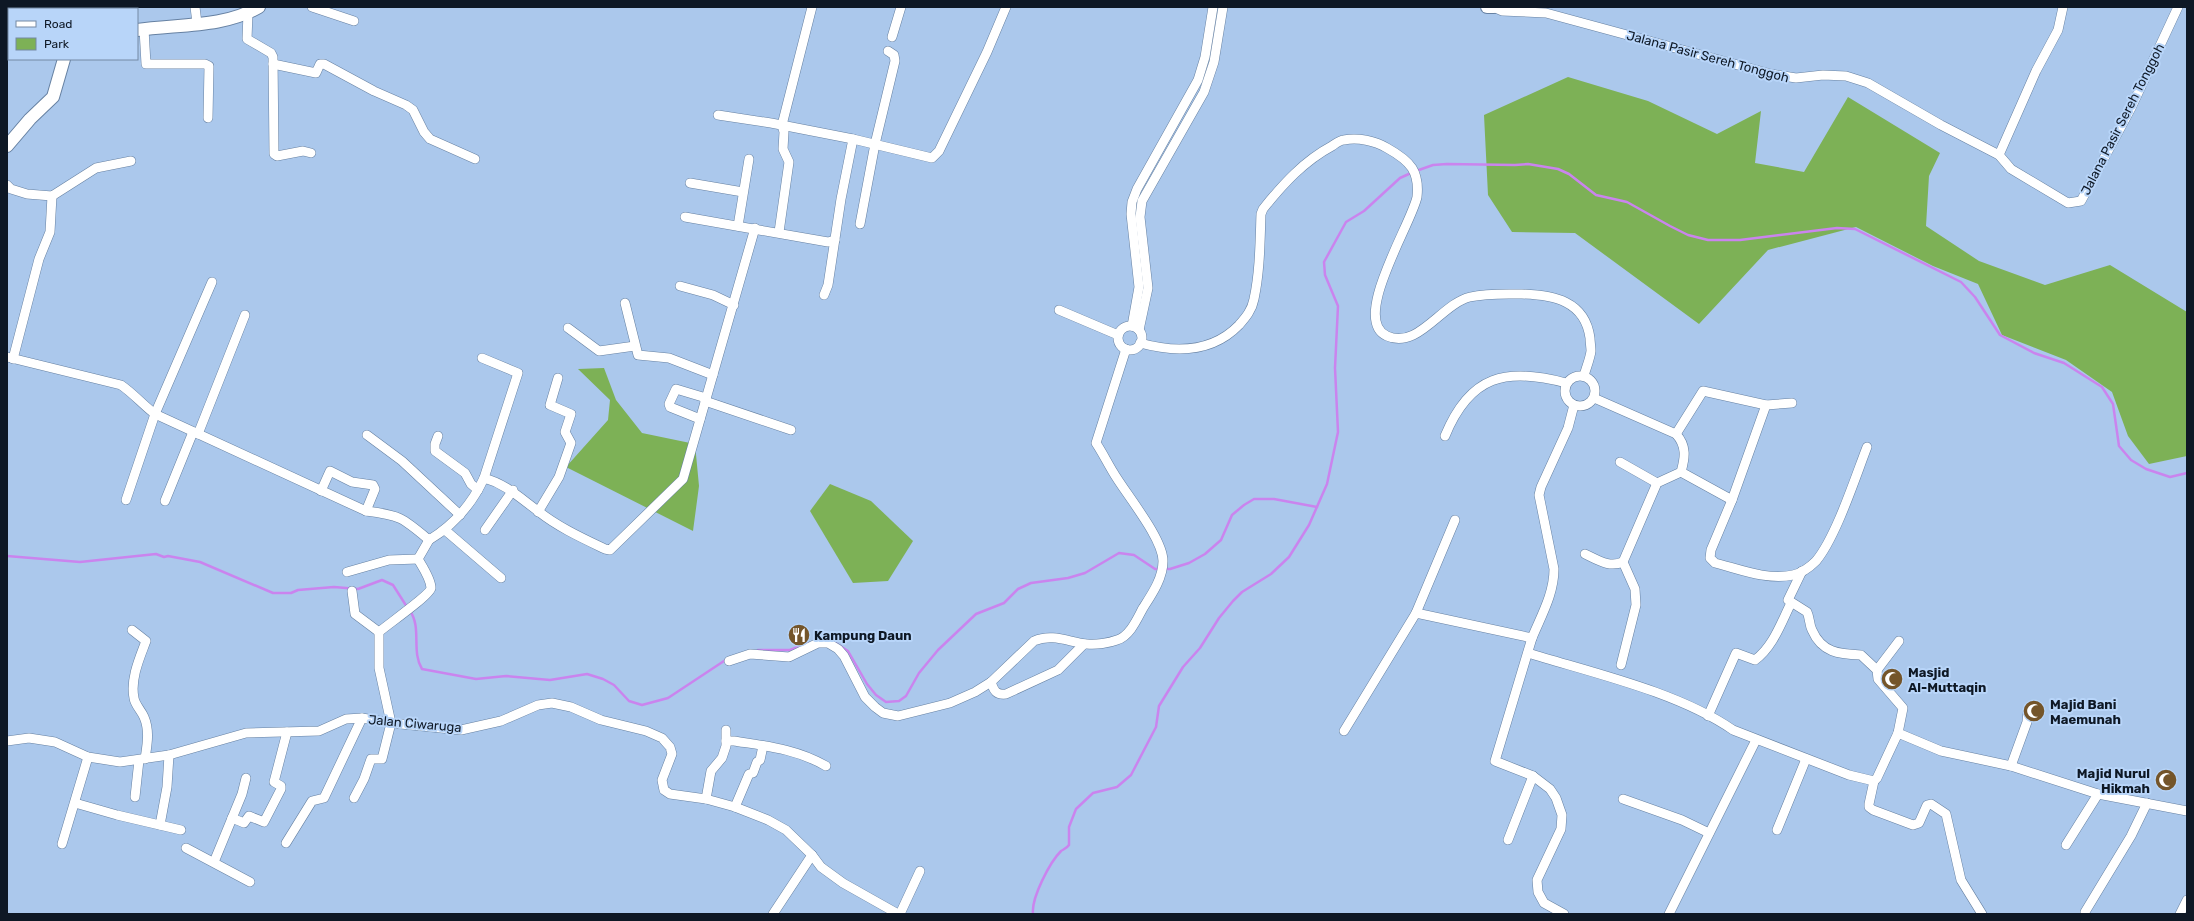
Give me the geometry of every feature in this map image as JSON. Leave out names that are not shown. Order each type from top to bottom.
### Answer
[{"type":"main road","points":[[141,30],[224,20],[248,13],[259,7]]},
{"type":"main road","points":[[1487,7],[1494,7]]},
{"type":"main road","points":[[7,146],[30,118],[53,97],[64,60]]},
{"type":"street","points":[[195,7],[197,23]]},
{"type":"street","points":[[312,7],[354,21]]},
{"type":"street","points":[[779,232],[788,162],[783,149],[784,132],[782,125],[798,70],[812,7]]},
{"type":"street","points":[[892,37],[901,7]]},
{"type":"street","points":[[718,115],[782,125],[853,139],[927,158],[937,154],[987,52],[1006,7]]},
{"type":"street","points":[[1136,328],[1124,327],[1118,335],[1119,343],[1126,349],[1134,349],[1140,343],[1142,336],[1136,328],[1139,287],[1131,207],[1137,189],[1198,80],[1205,57],[1213,7]]},
{"type":"street","points":[[1136,328],[1148,288],[1140,208],[1145,194],[1207,84],[1214,62],[1224,7]]},
{"type":"street","name":"Jalana Pasir Sereh Tonggoh","points":[[1494,7],[1502,11],[1546,13],[1771,74],[1796,78],[1823,75],[1846,76],[1868,83],[1941,125],[1999,155],[2011,169],[2064,201],[2072,204],[2081,201],[2131,108],[2178,7]]},
{"type":"street","points":[[1999,155],[2036,71],[2058,30],[2064,7]]},
{"type":"street","points":[[248,13],[247,39],[271,53],[273,64],[274,154],[277,156],[303,152],[311,153]]},
{"type":"street","points":[[141,30],[146,64],[205,64],[209,66],[208,118]]},
{"type":"street","points":[[860,224],[875,144],[895,61],[894,55],[888,52]]},
{"type":"street","points":[[273,64],[316,73],[320,64],[337,70],[374,91],[406,104],[413,110],[424,132],[430,139],[475,159]]},
{"type":"street","points":[[824,295],[828,285],[853,139]]},
{"type":"street","points":[[1140,343],[1177,350],[1198,349],[1217,342],[1230,334],[1248,314],[1254,300],[1260,253],[1261,214],[1263,209],[1288,178],[1320,152],[1343,140],[1376,141],[1399,154],[1412,169],[1417,181],[1417,197],[1387,269],[1374,312],[1375,325],[1383,335],[1395,340],[1412,337],[1455,304],[1468,298],[1491,293],[1541,295],[1567,302],[1583,316],[1588,327],[1591,351],[1584,376]]},
{"type":"street","points":[[1154,158],[1163,163]]},
{"type":"street","points":[[738,226],[749,159]]},
{"type":"street","points":[[7,185],[11,189],[27,194],[52,196],[96,168],[131,161]]},
{"type":"street","points":[[690,184],[743,192]]},
{"type":"street","points":[[52,196],[50,232],[39,259],[10,358],[121,385],[155,414],[320,492],[366,511],[389,513],[402,518],[429,540]]},
{"type":"street","points":[[685,217],[779,232],[828,242],[835,240]]},
{"type":"street","points":[[484,478],[498,482],[513,490],[538,512],[574,534],[610,550],[683,479],[755,228]]},
{"type":"street","points":[[126,500],[155,414],[212,282]]},
{"type":"street","points":[[680,286],[714,295],[734,305]]},
{"type":"street","points":[[625,303],[635,346],[639,356],[669,358],[713,375]]},
{"type":"street","points":[[1059,310],[1118,335]]},
{"type":"street","points":[[166,500],[196,433],[245,314]]},
{"type":"street","points":[[568,328],[599,350],[635,346]]},
{"type":"street","points":[[729,661],[750,654],[789,657],[818,643],[828,643],[838,649],[844,656],[865,697],[883,713],[898,716],[950,703],[975,692],[991,682],[1034,641],[1039,639],[1061,638],[1084,644],[1098,644],[1123,638],[1133,625],[1154,590],[1163,567],[1163,556],[1159,544],[1112,472],[1096,442],[1126,349]]},
{"type":"street","points":[[418,559],[429,540],[445,530],[460,515],[478,490],[484,478],[518,373],[482,358]]},
{"type":"street","points":[[1445,436],[1454,415],[1462,404],[1476,391],[1497,379],[1512,375],[1534,375],[1566,383]]},
{"type":"street","points":[[1584,376],[1589,378],[1595,387],[1594,398],[1585,405],[1574,405],[1565,396],[1566,383],[1574,377],[1584,376]]},
{"type":"street","points":[[538,512],[559,477],[571,443],[565,432],[571,414],[550,405],[558,378]]},
{"type":"street","points":[[700,419],[669,406],[676,389],[790,430]]},
{"type":"street","points":[[1676,434],[1703,391],[1766,405],[1792,403]]},
{"type":"street","points":[[1594,398],[1676,434],[1684,446],[1685,456],[1681,472]]},
{"type":"street","points":[[1564,914],[1544,903],[1538,892],[1537,880],[1558,838],[1561,829],[1562,815],[1550,789],[1532,776],[1495,761],[1532,638],[1551,594],[1554,581],[1554,569],[1539,495],[1541,487],[1568,428],[1574,405]]},
{"type":"street","points":[[1766,405],[1732,500],[1711,550],[1710,558],[1715,563],[1761,574],[1778,576],[1793,575],[1802,571],[1817,560],[1834,528],[1867,447]]},
{"type":"street","points":[[366,435],[402,461],[460,515]]},
{"type":"street","points":[[438,436],[435,444],[436,451],[465,473],[471,484],[478,490]]},
{"type":"street","points":[[1620,462],[1656,483]]},
{"type":"street","points":[[320,492],[331,471],[352,482],[373,484],[375,489],[366,511]]},
{"type":"street","points":[[1681,472],[1732,500]]},
{"type":"street","points":[[1621,665],[1636,605],[1635,589],[1623,562],[1656,483],[1681,472]]},
{"type":"street","points":[[485,530],[513,490]]},
{"type":"street","points":[[1344,731],[1416,613],[1455,520]]},
{"type":"street","points":[[445,530],[500,578]]},
{"type":"street","points":[[1585,554],[1605,564],[1615,565],[1623,562]]},
{"type":"street","points":[[347,572],[389,560],[418,559]]},
{"type":"street","points":[[379,632],[403,612],[421,601],[430,592],[430,584],[418,559]]},
{"type":"street","points":[[1802,571],[1788,597],[1790,603],[1807,612],[1812,631],[1820,644],[1837,654],[1861,655],[1876,670],[1878,679],[1903,708],[1898,733],[1874,781],[1869,807],[1873,810],[1912,824],[1919,823],[1927,805],[1931,804],[1946,814],[1961,880],[1982,914]]},
{"type":"street","points":[[352,591],[355,614],[379,632]]},
{"type":"street","points":[[1708,716],[1736,653],[1755,660],[1759,657],[1767,649],[1790,603]]},
{"type":"street","points":[[1416,613],[1532,638]]},
{"type":"street","points":[[132,630],[146,640],[138,661],[134,691],[136,702],[144,717],[148,732],[135,797]]},
{"type":"street","points":[[354,798],[364,779],[371,759],[382,759],[391,723],[379,668],[379,632]]},
{"type":"street","points":[[1876,670],[1899,641]]},
{"type":"street","points":[[991,682],[994,691],[1000,694],[1006,694],[1058,670],[1084,644]]},
{"type":"street","points":[[1528,653],[1630,684],[1675,700],[1724,723],[1733,730],[1756,740],[1849,775],[1874,781]]},
{"type":"street","name":"Jalan Ciwaruga","points":[[7,741],[29,738],[55,742],[88,757],[120,762],[170,755],[246,733],[319,731],[346,719],[362,718],[391,723],[461,730],[501,721],[538,705],[552,704],[571,707],[601,720],[646,731],[662,738],[670,747],[672,754],[662,780],[664,790],[670,794],[706,799],[735,807],[786,830],[812,855],[821,867],[843,883],[899,914]]},
{"type":"street","points":[[2011,766],[2027,722],[2028,710]]},
{"type":"street","points":[[286,843],[312,801],[324,798],[362,718]]},
{"type":"street","points":[[706,799],[710,775],[722,758],[726,741],[726,730]]},
{"type":"street","points":[[232,818],[244,823],[249,816],[264,822],[281,789],[281,786],[274,782],[287,732]]},
{"type":"street","points":[[1898,733],[1941,751],[2011,766],[2098,794],[2187,811]]},
{"type":"street","points":[[1668,914],[1756,740]]},
{"type":"street","points":[[726,741],[791,750],[810,757],[826,766]]},
{"type":"street","points":[[735,807],[749,774],[753,773],[757,762],[760,760],[763,746]]},
{"type":"street","points":[[160,825],[167,787],[170,755]]},
{"type":"street","points":[[62,844],[88,757]]},
{"type":"street","points":[[1777,830],[1806,759]]},
{"type":"street","points":[[1508,840],[1532,776]]},
{"type":"street","points":[[214,862],[246,778]]},
{"type":"street","points":[[2066,845],[2098,794]]},
{"type":"street","points":[[1622,799],[1682,820],[1709,833]]},
{"type":"street","points":[[75,803],[158,826],[160,825],[181,830]]},
{"type":"street","points":[[2085,912],[2131,836],[2147,804]]},
{"type":"street","points":[[186,848],[250,882]]},
{"type":"street","points":[[773,914],[812,855]]},
{"type":"street","points":[[899,914],[920,871]]},
{"type":"street","points":[[2180,914],[2187,900]]},
{"type":"green space","points":[[1568,77],[1648,101],[1717,134],[1761,111],[1755,163],[1804,172],[1848,97],[1940,153],[1929,176],[1926,226],[1979,261],[2045,285],[2110,265],[2187,312],[2187,456],[2149,464],[2128,436],[2112,392],[2066,360],[2002,335],[1978,284],[1933,266],[1856,227],[1768,250],[1699,324],[1575,233],[1512,232],[1488,195],[1484,115]]},
{"type":"green space","points":[[604,368],[616,400],[642,433],[695,444],[699,486],[693,531],[566,467],[608,420],[610,400],[578,369]]},
{"type":"green space","points":[[830,484],[871,501],[913,541],[888,581],[853,583],[810,511]]},
{"type":"waterway","points":[[1416,171],[1433,165],[1447,164],[1528,164],[1558,169],[1569,174],[1596,195],[1627,202],[1688,235],[1708,240],[1740,240],[1837,228],[1855,229],[1961,282],[1975,297],[2000,335],[2034,353],[2064,363],[2102,387],[2113,404],[2119,446],[2131,460],[2146,469],[2170,477],[2187,473]]},
{"type":"waterway","points":[[1033,914],[1035,899],[1042,881],[1057,856],[1069,845],[1069,827],[1076,809],[1093,793],[1117,787],[1131,775],[1156,727],[1159,706],[1183,667],[1200,648],[1219,618],[1233,601],[1242,592],[1271,574],[1289,557],[1309,525],[1327,484],[1338,432],[1335,368],[1338,306],[1325,275],[1324,262],[1346,222],[1364,211],[1400,178],[1411,173]]},
{"type":"waterway","points":[[834,642],[848,651],[867,684],[876,695],[886,702],[899,701],[906,696],[919,673],[938,650],[976,614],[1004,603],[1018,589],[1031,583],[1068,578],[1085,573],[1119,553],[1134,555],[1155,569],[1170,569],[1189,563],[1205,554],[1221,540],[1232,515],[1254,499],[1274,499],[1317,507]]},
{"type":"waterway","points":[[7,556],[80,562],[156,554],[164,557],[168,556],[200,562],[273,593],[291,593],[298,590],[334,587],[358,589],[382,580],[393,585],[407,607]]},
{"type":"waterway","points":[[410,611],[414,618],[417,655],[422,669],[476,679],[506,676],[550,680],[587,674],[603,679],[614,685],[629,701],[642,705],[668,698],[727,659]]},
{"type":"waterway","points":[[758,650],[790,650],[808,643]]},
{"type":"place","name":"Kampung Daun","points":[[799,635]]},
{"type":"place","name":"Masjid Al-Muttaqin","points":[[1892,679]]},
{"type":"place","name":"Majid Bani Maemunah","points":[[2034,711]]},
{"type":"place","name":"Majid Nurul Hikmah","points":[[2166,780]]}]
